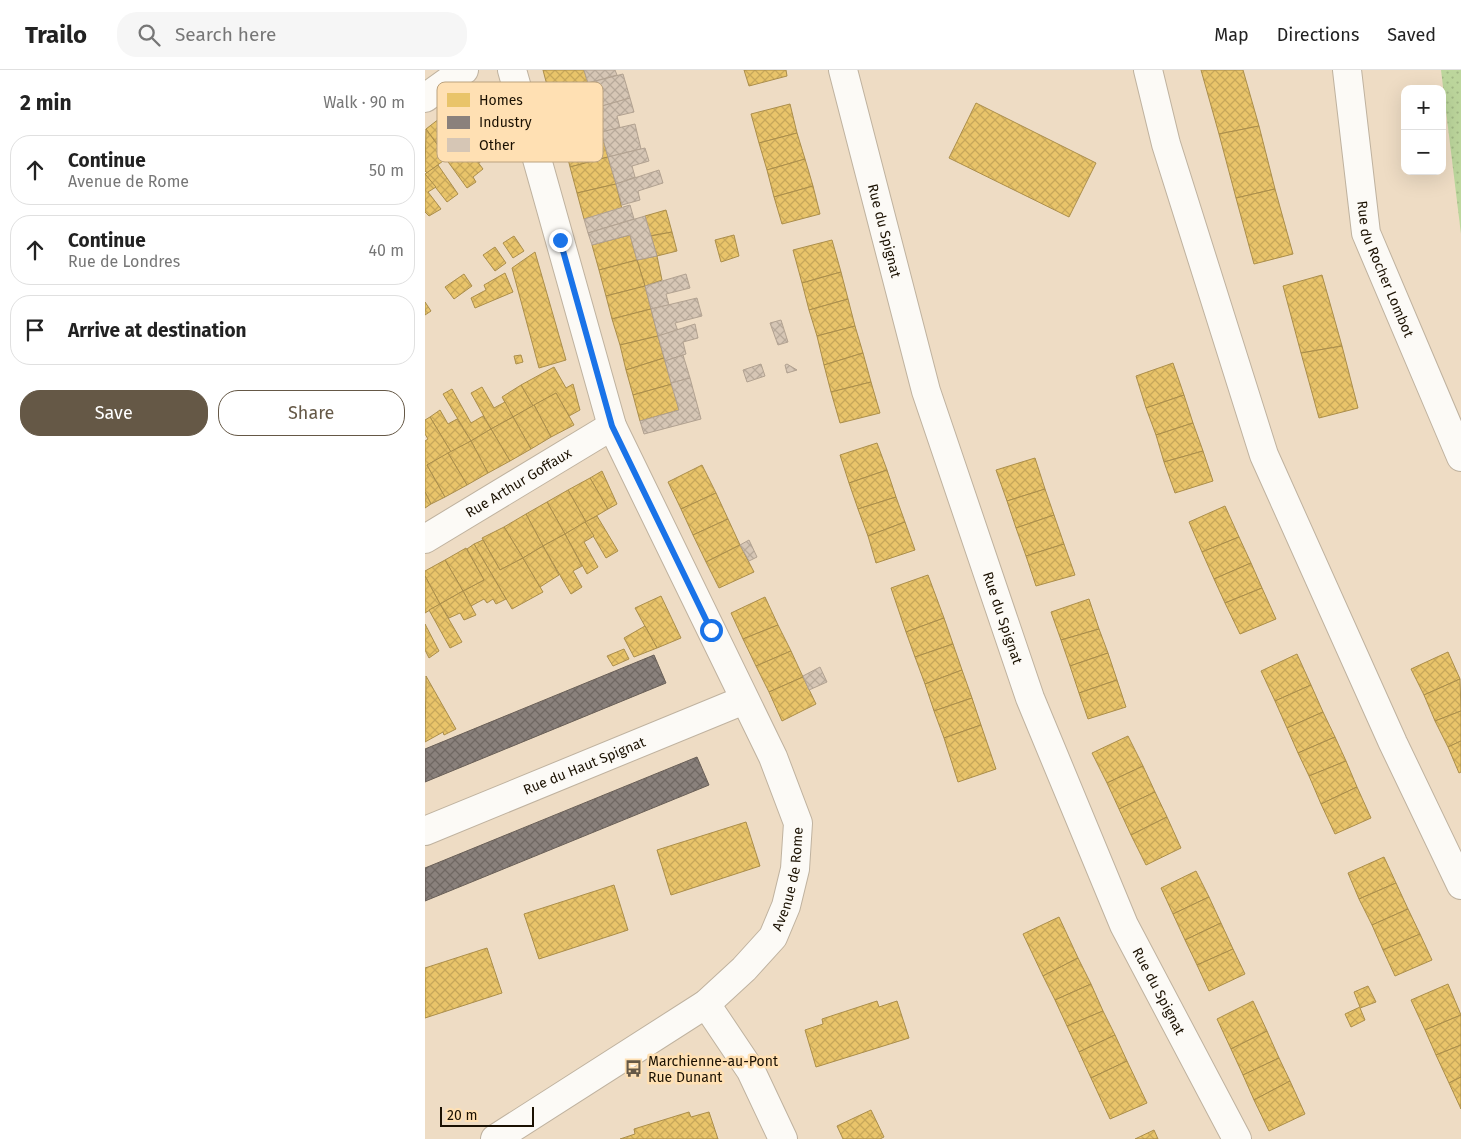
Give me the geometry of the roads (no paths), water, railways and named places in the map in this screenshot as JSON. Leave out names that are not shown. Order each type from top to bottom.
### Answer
[{"type":"street","points":[[447,82],[464,70]]},
{"type":"street","name":"Rue du Spignat","points":[[843,70],[926,391],[1030,698],[1124,925],[1237,1139]]},
{"type":"street","points":[[1148,70],[1166,144],[1264,455],[1393,743],[1461,885]]},
{"type":"street","name":"Rue du Rocher Lombot","points":[[1347,70],[1366,233],[1461,457]]},
{"type":"street","points":[[425,98],[437,89]]},
{"type":"street","name":"Avenue de Rome","points":[[495,1139],[707,1004],[744,969],[773,937],[786,906],[795,869],[798,823],[773,757],[612,426],[538,162]]},
{"type":"street","name":"Rue Arthur Goffaux","points":[[425,539],[612,426]]},
{"type":"street","name":"Rue du Haut Spignat","points":[[425,831],[745,700]]},
{"type":"street","points":[[707,1004],[751,1070],[783,1139]]},
{"type":"place","name":"Marchienne-au-Pont Rue Dunant","points":[[634,1069]]}]
